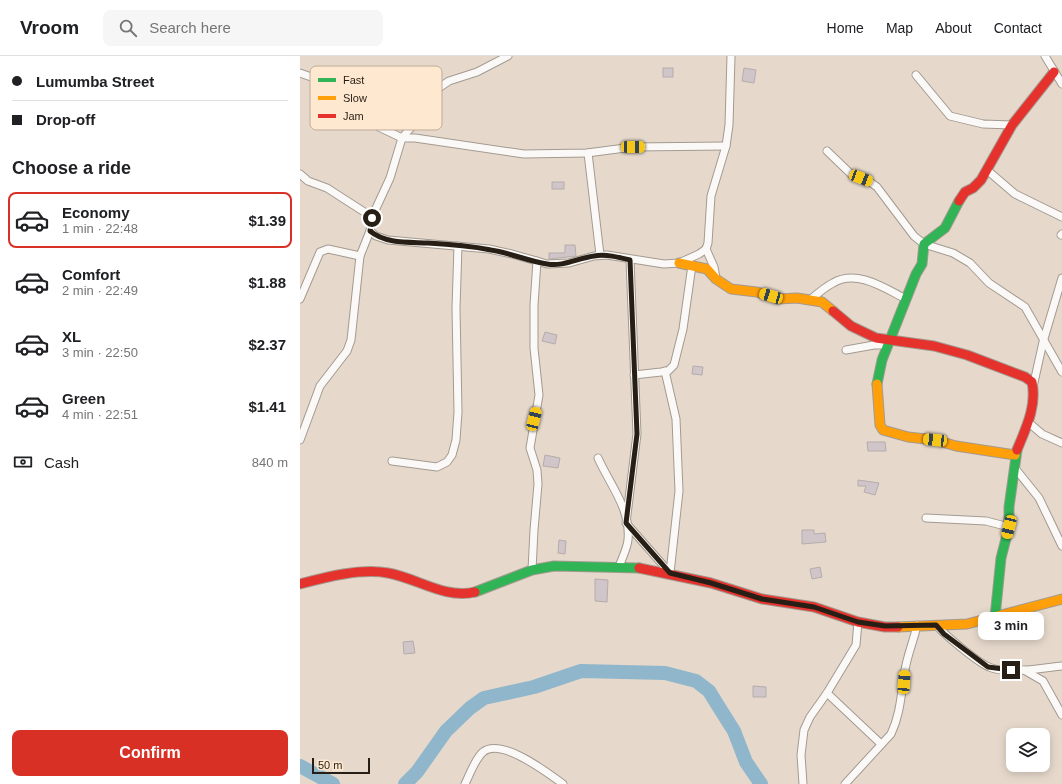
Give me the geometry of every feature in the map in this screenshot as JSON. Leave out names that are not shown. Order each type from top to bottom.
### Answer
[{"type":"street","points":[[442,86],[449,81],[477,72],[508,56]]},
{"type":"street","points":[[370,231],[376,236],[393,241],[458,246],[512,254],[547,264],[561,264],[600,256],[664,264],[679,262],[699,254],[706,249],[708,243],[711,196],[726,146],[729,125],[731,56]]},
{"type":"street","points":[[1045,56],[1062,84]]},
{"type":"street","points":[[1015,455],[956,446],[935,440],[908,438],[883,430],[880,425],[880,406],[876,389],[889,342],[916,274],[922,264],[924,244],[945,228],[959,200],[965,192],[973,188],[987,170],[1012,125],[1054,72]]},
{"type":"street","points":[[300,73],[310,77]]},
{"type":"street","points":[[916,75],[950,116],[983,124],[1012,125]]},
{"type":"street","points":[[385,130],[402,138],[414,138],[524,154],[588,153],[633,147],[726,146]]},
{"type":"street","points":[[300,440],[320,386],[347,351],[351,340],[360,256],[370,231],[372,218],[390,178],[402,138],[409,130]]},
{"type":"street","points":[[826,151],[852,175],[870,182],[877,187],[914,236],[924,244],[953,253],[970,263],[989,284],[1025,307],[1062,372]]},
{"type":"street","points":[[588,153],[600,256]]},
{"type":"street","points":[[987,170],[1015,194],[1062,217]]},
{"type":"street","points":[[300,174],[308,181],[327,188],[372,218]]},
{"type":"street","points":[[392,461],[437,467],[446,462],[452,455],[456,440],[458,412],[456,308],[458,246]]},
{"type":"street","points":[[300,299],[320,252],[328,249],[360,256]]},
{"type":"street","points":[[706,249],[714,267],[716,280]]},
{"type":"street","points":[[630,260],[637,434],[626,523],[670,573]]},
{"type":"street","points":[[532,570],[538,484],[537,470],[530,448],[539,395],[534,348],[534,305],[537,261]]},
{"type":"street","points":[[679,262],[707,270],[716,280],[731,289],[757,292],[778,299],[797,298],[822,302],[851,326],[876,338],[889,342],[934,346],[968,355],[1025,377],[1032,382],[1034,387]]},
{"type":"street","points":[[634,375],[665,371],[674,365],[683,329],[692,265]]},
{"type":"street","points":[[995,617],[1001,558],[1009,527],[1009,507],[1015,455],[1028,422],[1044,342],[1062,278]]},
{"type":"street","points":[[810,300],[832,283],[847,279],[870,280],[906,299]]},
{"type":"street","points":[[846,350],[889,342]]},
{"type":"street","points":[[665,371],[676,419],[679,491],[670,573]]},
{"type":"street","points":[[1028,422],[1042,434],[1062,443]]},
{"type":"street","points":[[598,458],[606,477],[622,503],[626,523],[628,541],[619,566]]},
{"type":"street","points":[[1014,467],[1039,498],[1062,546]]},
{"type":"street","points":[[926,518],[986,521],[1009,527]]},
{"type":"street","points":[[300,584],[326,577],[355,573],[388,573],[455,594],[484,590],[532,570],[554,566],[619,566],[670,573],[711,583],[762,599],[814,607],[858,622],[885,626],[967,624],[1062,599]]},
{"type":"street","points":[[803,784],[802,755],[804,730],[810,717],[827,693],[856,645],[858,622]]},
{"type":"street","points":[[845,784],[880,743],[891,734],[898,716],[899,704],[903,694],[905,669],[918,625]]},
{"type":"street","points":[[936,625],[944,634],[988,667],[998,670],[1024,670],[1062,666]]},
{"type":"street","points":[[1024,670],[1043,681],[1062,715]]},
{"type":"street","points":[[827,693],[880,743]]},
{"type":"street","points":[[465,784],[475,763],[484,751],[491,748],[508,750],[540,767],[563,784]]},
{"type":"building","points":[[663,68],[673,68],[673,77],[663,77]]},
{"type":"building","points":[[744,68],[756,70],[754,83],[742,81]]},
{"type":"building","points":[[552,182],[564,182],[564,189],[552,189]]},
{"type":"building","points":[[565,245],[575,245],[576,256],[549,259],[549,253],[565,253]]},
{"type":"building","points":[[545,332],[557,335],[555,344],[542,341]]},
{"type":"building","points":[[693,366],[703,367],[702,375],[692,374]]},
{"type":"building","points":[[867,442],[885,442],[886,451],[868,451]]},
{"type":"building","points":[[545,455],[560,458],[558,468],[543,466]]},
{"type":"building","points":[[858,480],[879,483],[875,495],[864,492],[866,486],[858,486]]},
{"type":"building","points":[[802,530],[814,530],[814,534],[825,533],[826,542],[802,544]]},
{"type":"building","points":[[559,540],[566,541],[565,554],[558,553]]},
{"type":"building","points":[[820,567],[822,577],[812,579],[810,569]]},
{"type":"building","points":[[595,579],[608,580],[607,602],[595,601]]},
{"type":"building","points":[[413,641],[415,653],[404,654],[403,642]]},
{"type":"building","points":[[753,686],[766,687],[766,697],[753,697]]},
{"type":"waterway","points":[[405,784],[417,772],[446,731],[470,708],[484,698],[534,687],[581,671],[665,673],[696,681],[709,691],[734,731],[746,762],[761,784]]},
{"type":"waterway","points":[[300,766],[333,784]]},
{"type":"traffic: fast","points":[[877,384],[882,360],[916,274],[922,264],[924,244],[945,228],[959,201]]},
{"type":"traffic: fast","points":[[995,617],[1001,558],[1009,527],[1009,507],[1017,450]]},
{"type":"traffic: fast","points":[[475,592],[532,570],[554,566],[639,568]]},
{"type":"traffic: slow","points":[[679,263],[707,269],[716,279],[731,289],[757,292],[778,299],[797,298],[822,302],[833,311]]},
{"type":"traffic: slow","points":[[877,384],[880,425],[883,430],[908,437],[935,440],[956,446],[1015,455]]},
{"type":"traffic: slow","points":[[898,627],[967,624],[1062,599]]},
{"type":"traffic: jam","points":[[959,201],[965,192],[973,188],[981,180],[1012,125],[1054,72]]},
{"type":"traffic: jam","points":[[833,311],[851,326],[876,338],[934,346],[967,355],[1025,377],[1032,382],[1032,408],[1017,450]]},
{"type":"traffic: jam","points":[[639,568],[711,583],[762,599],[814,607],[858,622],[885,627],[898,627]]},
{"type":"traffic: jam","points":[[300,584],[355,572],[378,572],[399,576],[452,593],[475,592]]},
{"type":"route","points":[[372,218],[370,231],[376,236],[404,243],[428,243],[489,249],[547,264],[569,263],[594,256],[607,255],[630,260],[637,434],[626,523],[643,540],[670,573],[711,583],[762,599],[814,607],[858,622],[885,626],[936,625],[944,634],[988,667],[998,670],[1011,670]]}]
